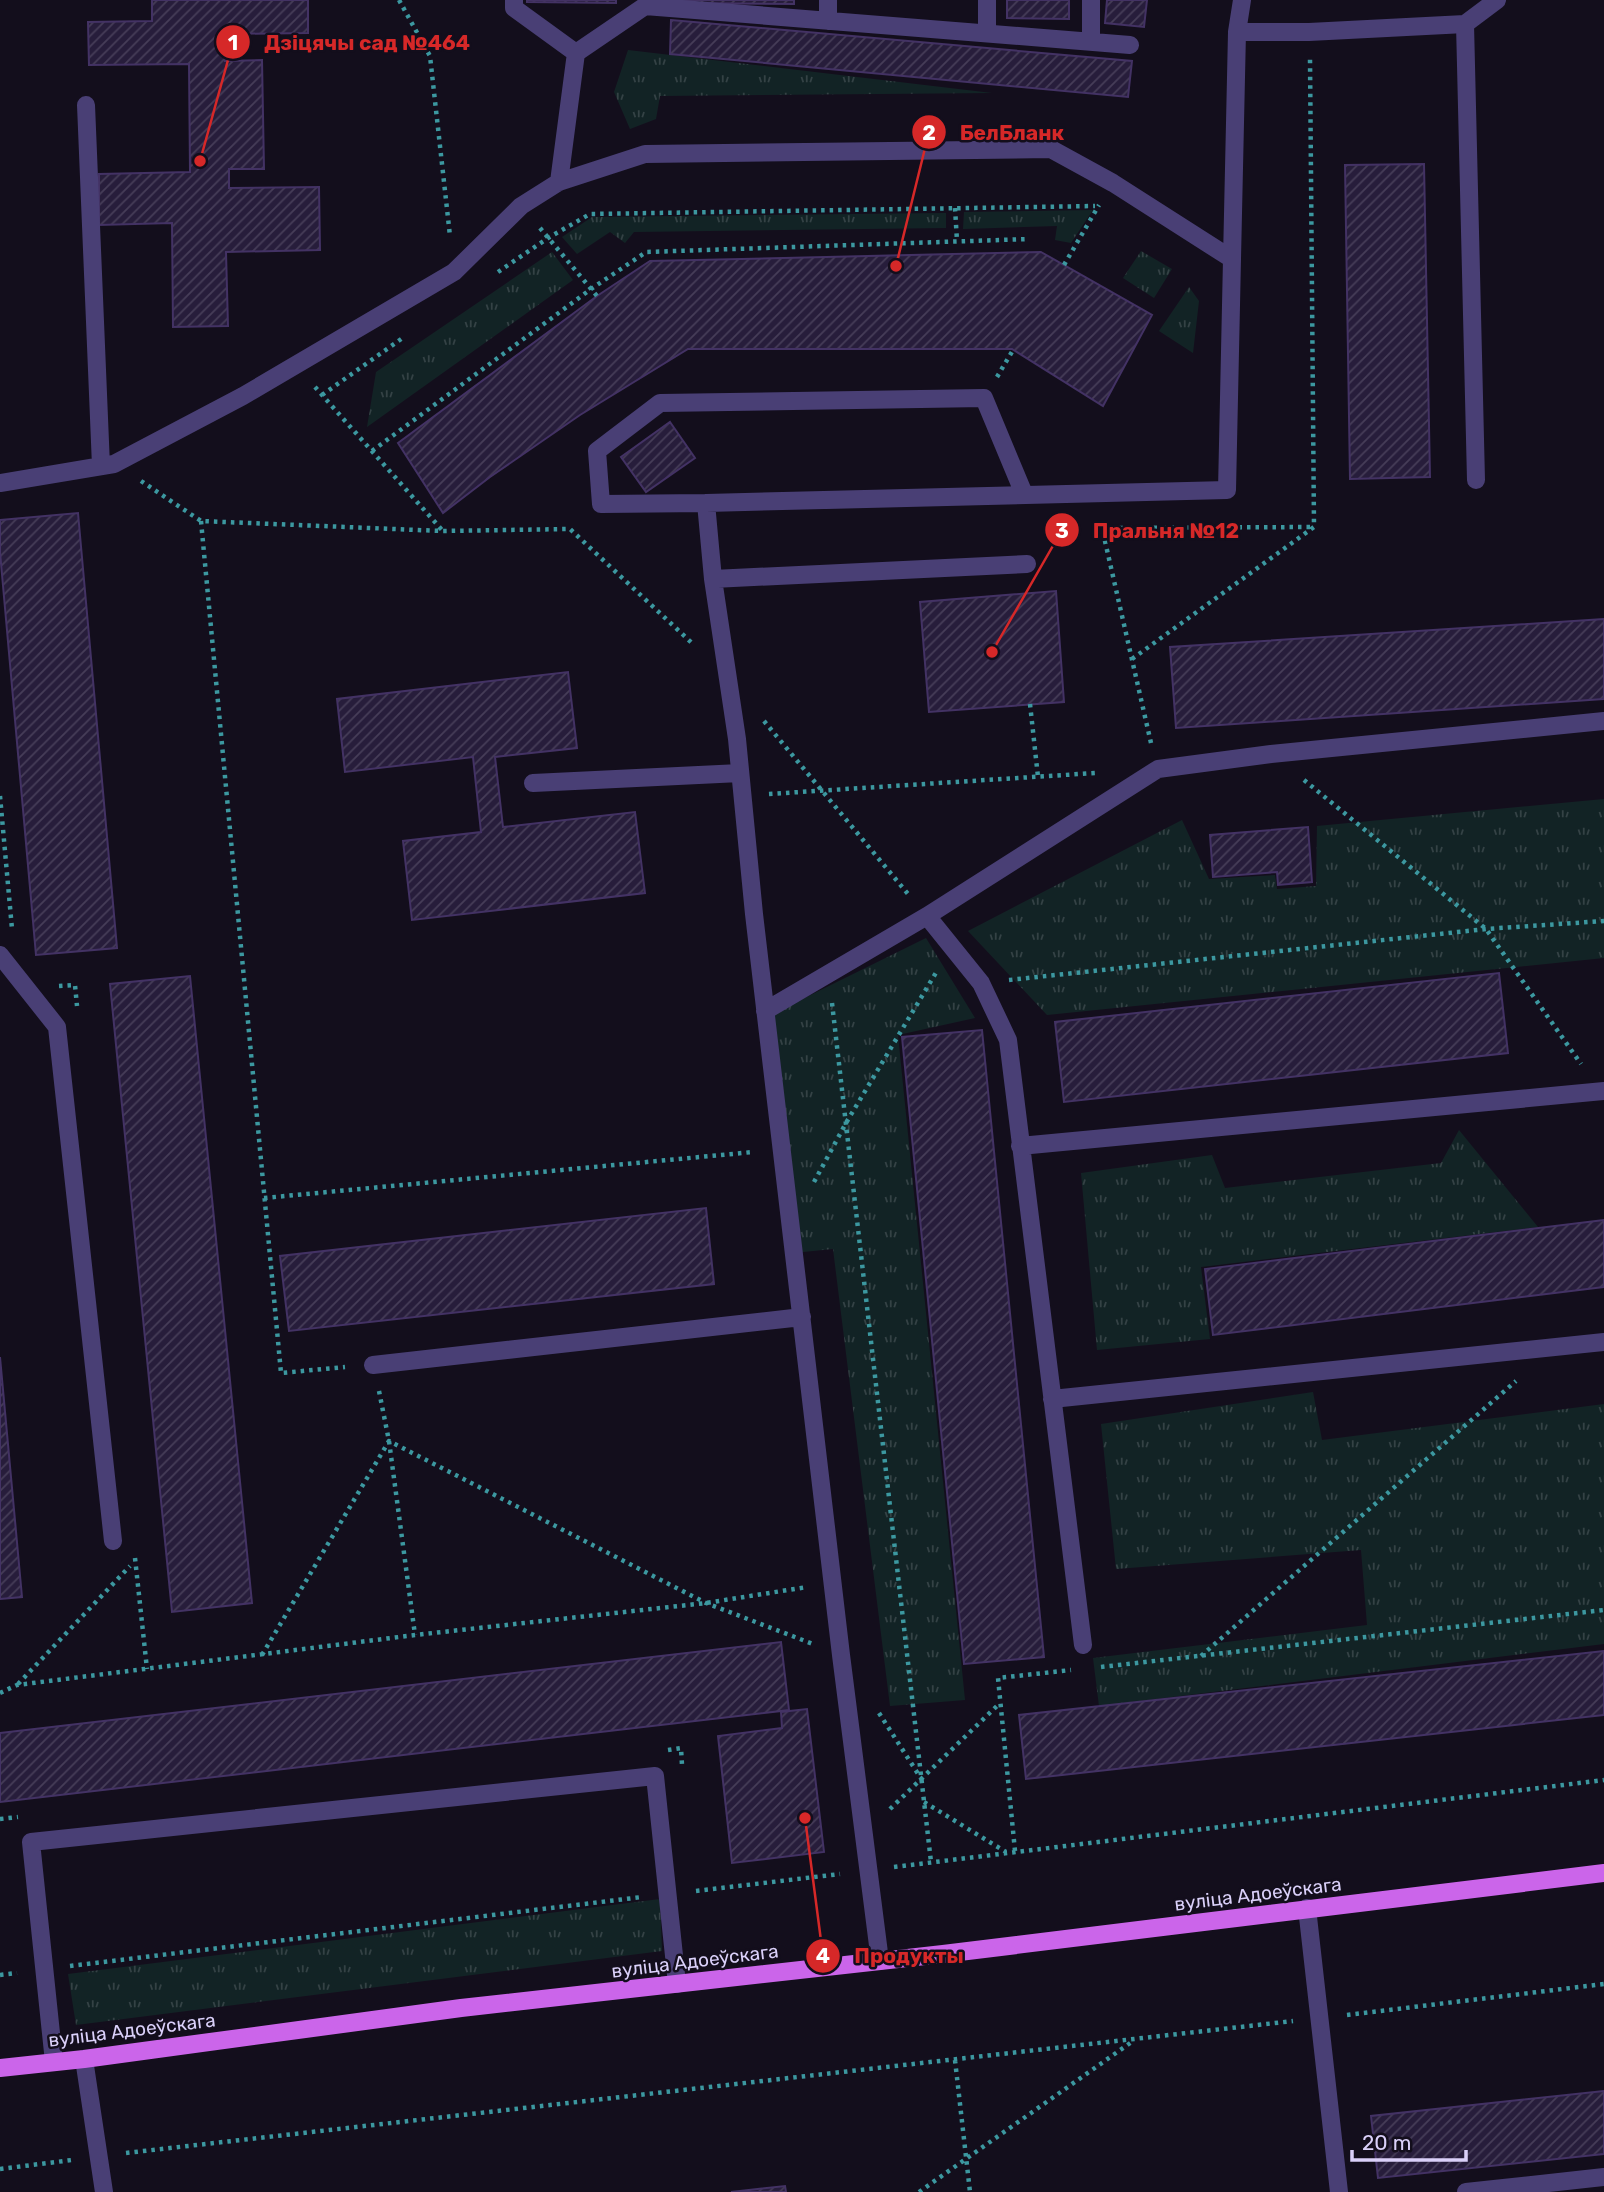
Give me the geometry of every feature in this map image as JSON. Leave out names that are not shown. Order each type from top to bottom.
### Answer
[{"type":"main road","name":"вуліца Адоеўскага","points":[[0,2068],[461,2008],[985,1949],[1604,1873]]},
{"type":"lane","points":[[514,0],[514,8],[576,53]]},
{"type":"lane","points":[[828,0],[828,21]]},
{"type":"lane","points":[[987,0],[987,33]]},
{"type":"lane","points":[[1091,0],[1091,42]]},
{"type":"lane","points":[[1024,494],[984,398],[660,403],[597,451],[601,504],[1227,490],[1237,32],[1241,0]]},
{"type":"lane","points":[[1237,32],[1309,32],[1465,24],[1497,0]]},
{"type":"lane","points":[[559,182],[576,53],[645,3],[828,21],[1130,45]]},
{"type":"lane","points":[[1465,24],[1476,480]]},
{"type":"lane","points":[[86,105],[108,465]]},
{"type":"lane","points":[[0,483],[108,465],[243,396],[454,272],[521,206],[559,182],[646,154],[1051,149],[1112,183],[1232,259]]},
{"type":"lane","points":[[706,503],[713,579],[743,795],[754,914],[832,1583],[880,1961]]},
{"type":"lane","points":[[713,579],[1027,564]]},
{"type":"lane","points":[[765,1011],[927,916],[1157,769],[1271,754],[1604,721]]},
{"type":"lane","points":[[533,783],[740,773]]},
{"type":"lane","points":[[927,916],[981,983],[1008,1040],[1083,1645]]},
{"type":"lane","points":[[0,955],[57,1027],[113,1541]]},
{"type":"lane","points":[[1020,1146],[1602,1091]]},
{"type":"lane","points":[[373,1365],[802,1317]]},
{"type":"lane","points":[[1052,1399],[1604,1342]]},
{"type":"lane","points":[[54,2062],[31,1842],[655,1776],[677,1984]]},
{"type":"lane","points":[[1307,1908],[1339,2192]]},
{"type":"lane","points":[[84,2059],[104,2192]]},
{"type":"lane","points":[[1466,2192],[1604,2177]]},
{"type":"path","points":[[399,0],[430,56],[454,272]]},
{"type":"path","points":[[1309,32],[1314,527]]},
{"type":"path","points":[[1064,265],[1112,183]]},
{"type":"path","points":[[521,206],[597,296]]},
{"type":"path","points":[[491,277],[548,238],[590,214],[1099,206]]},
{"type":"path","points":[[955,208],[957,241]]},
{"type":"path","points":[[372,452],[591,289],[646,252],[1029,239]]},
{"type":"path","points":[[322,395],[412,332]]},
{"type":"path","points":[[295,365],[442,531]]},
{"type":"path","points":[[108,465],[201,522],[442,531],[570,529],[727,676]]},
{"type":"path","points":[[201,522],[281,1373],[373,1365],[389,1441],[415,1635]]},
{"type":"path","points":[[1157,769],[1102,528],[1314,527]]},
{"type":"path","points":[[1132,659],[1314,527]]},
{"type":"path","points":[[1030,704],[1038,777]]},
{"type":"path","points":[[761,718],[927,916]]},
{"type":"path","points":[[1271,754],[1486,929],[1602,1091]]},
{"type":"path","points":[[743,795],[1104,773]]},
{"type":"path","points":[[981,983],[1486,929],[1604,921]]},
{"type":"path","points":[[791,1225],[846,1123],[952,947]]},
{"type":"path","points":[[829,975],[931,1862]]},
{"type":"path","points":[[264,1198],[782,1149]]},
{"type":"path","points":[[1201,1656],[1556,1346]]},
{"type":"path","points":[[389,1441],[706,1603],[841,1654]]},
{"type":"path","points":[[262,1654],[389,1441]]},
{"type":"path","points":[[17,1685],[135,1560]]},
{"type":"path","points":[[0,1693],[17,1685],[415,1635],[706,1603],[832,1583]]},
{"type":"path","points":[[1096,1667],[1604,1610]]},
{"type":"path","points":[[1015,1851],[998,1678],[1083,1669]]},
{"type":"path","points":[[864,1831],[922,1780],[1000,1703]]},
{"type":"path","points":[[878,1711],[922,1780]]},
{"type":"path","points":[[0,1975],[1604,1780]]},
{"type":"path","points":[[923,1801],[1006,1853]]},
{"type":"path","points":[[0,2169],[1604,1984]]},
{"type":"path","points":[[919,2192],[1134,2040]]},
{"type":"path","points":[[955,2060],[970,2192]]},
{"type":"green space","points":[[628,50],[992,93],[660,96],[656,119],[630,129],[614,92]]},
{"type":"green space","points":[[1093,210],[1071,243],[1055,240],[1057,226],[963,229],[964,212]]},
{"type":"green space","points":[[946,213],[946,228],[634,232],[625,243],[610,232],[577,254],[562,237],[592,217]]},
{"type":"green space","points":[[1141,251],[1172,269],[1154,298],[1123,278]]},
{"type":"green space","points":[[552,252],[573,280],[367,427],[376,372]]},
{"type":"green space","points":[[1189,287],[1199,301],[1193,353],[1159,331]]},
{"type":"green space","points":[[1604,799],[1604,958],[1047,1015],[968,931],[1182,820],[1209,879],[1275,875],[1277,889],[1316,886],[1317,826]]},
{"type":"green space","points":[[926,938],[975,1018],[898,1035],[965,1700],[890,1706],[833,1249],[793,1253],[764,1018]]},
{"type":"green space","points":[[1459,1130],[1538,1227],[1201,1267],[1210,1339],[1097,1350],[1081,1173],[1212,1155],[1225,1188],[1441,1163]]},
{"type":"green space","points":[[1313,1392],[1322,1440],[1604,1404],[1604,1644],[1099,1706],[1093,1658],[1367,1625],[1361,1550],[1116,1569],[1101,1424]]},
{"type":"green space","points":[[660,1899],[662,1951],[76,2025],[68,1974]]},
{"type":"building","points":[[152,0],[308,0],[308,33],[224,34],[225,61],[262,60],[264,169],[229,169],[229,188],[319,187],[320,250],[226,252],[228,326],[173,327],[172,223],[99,225],[99,174],[190,172],[189,64],[89,65],[88,22],[152,21]]},
{"type":"building","points":[[616,0],[616,3],[527,2]]},
{"type":"building","points":[[678,0],[794,0],[794,4],[678,3]]},
{"type":"building","points":[[1007,0],[1069,0],[1069,19],[1007,18]]},
{"type":"building","points":[[1107,0],[1147,0],[1144,27],[1105,23]]},
{"type":"building","points":[[671,20],[1132,61],[1128,97],[670,54]]},
{"type":"building","points":[[1424,164],[1430,477],[1350,479],[1345,165]]},
{"type":"building","points":[[1041,252],[1152,315],[1103,406],[1012,349],[688,349],[580,415],[443,513],[398,443],[597,296],[650,261]]},
{"type":"building","points":[[670,422],[695,458],[646,492],[621,457]]},
{"type":"building","points":[[78,513],[117,948],[36,955],[0,552],[0,520]]},
{"type":"building","points":[[1056,591],[1064,702],[929,712],[920,602]]},
{"type":"building","points":[[1604,619],[1604,699],[1176,728],[1170,647]]},
{"type":"building","points":[[568,672],[577,748],[495,757],[503,827],[635,812],[645,893],[412,920],[403,841],[481,832],[473,757],[345,772],[337,699]]},
{"type":"building","points":[[1308,827],[1312,882],[1278,885],[1277,872],[1213,877],[1210,835]]},
{"type":"building","points":[[1499,973],[1508,1053],[1064,1102],[1055,1022]]},
{"type":"building","points":[[190,976],[252,1603],[172,1612],[110,984]]},
{"type":"building","points":[[982,1030],[1044,1657],[964,1664],[902,1037]]},
{"type":"building","points":[[706,1208],[714,1284],[289,1331],[280,1256]]},
{"type":"building","points":[[1604,1220],[1604,1287],[1213,1335],[1205,1269]]},
{"type":"building","points":[[0,1357],[22,1597],[0,1599]]},
{"type":"building","points":[[781,1642],[789,1710],[0,1802],[0,1733]]},
{"type":"building","points":[[1604,1651],[1604,1715],[1026,1779],[1019,1715]]},
{"type":"building","points":[[807,1709],[824,1852],[732,1863],[718,1736],[782,1728],[781,1712]]},
{"type":"building","points":[[1604,2091],[1604,2154],[1378,2178],[1371,2116]]},
{"type":"building","points":[[785,2186],[786,2192],[731,2192]]},
{"type":"place","name":"Дзіцячы сад №464","points":[[200,161]]},
{"type":"place","name":"БелБланк","points":[[896,266]]},
{"type":"place","name":"Пральня №12","points":[[992,652]]},
{"type":"place","name":"Продукты","points":[[805,1818]]}]
